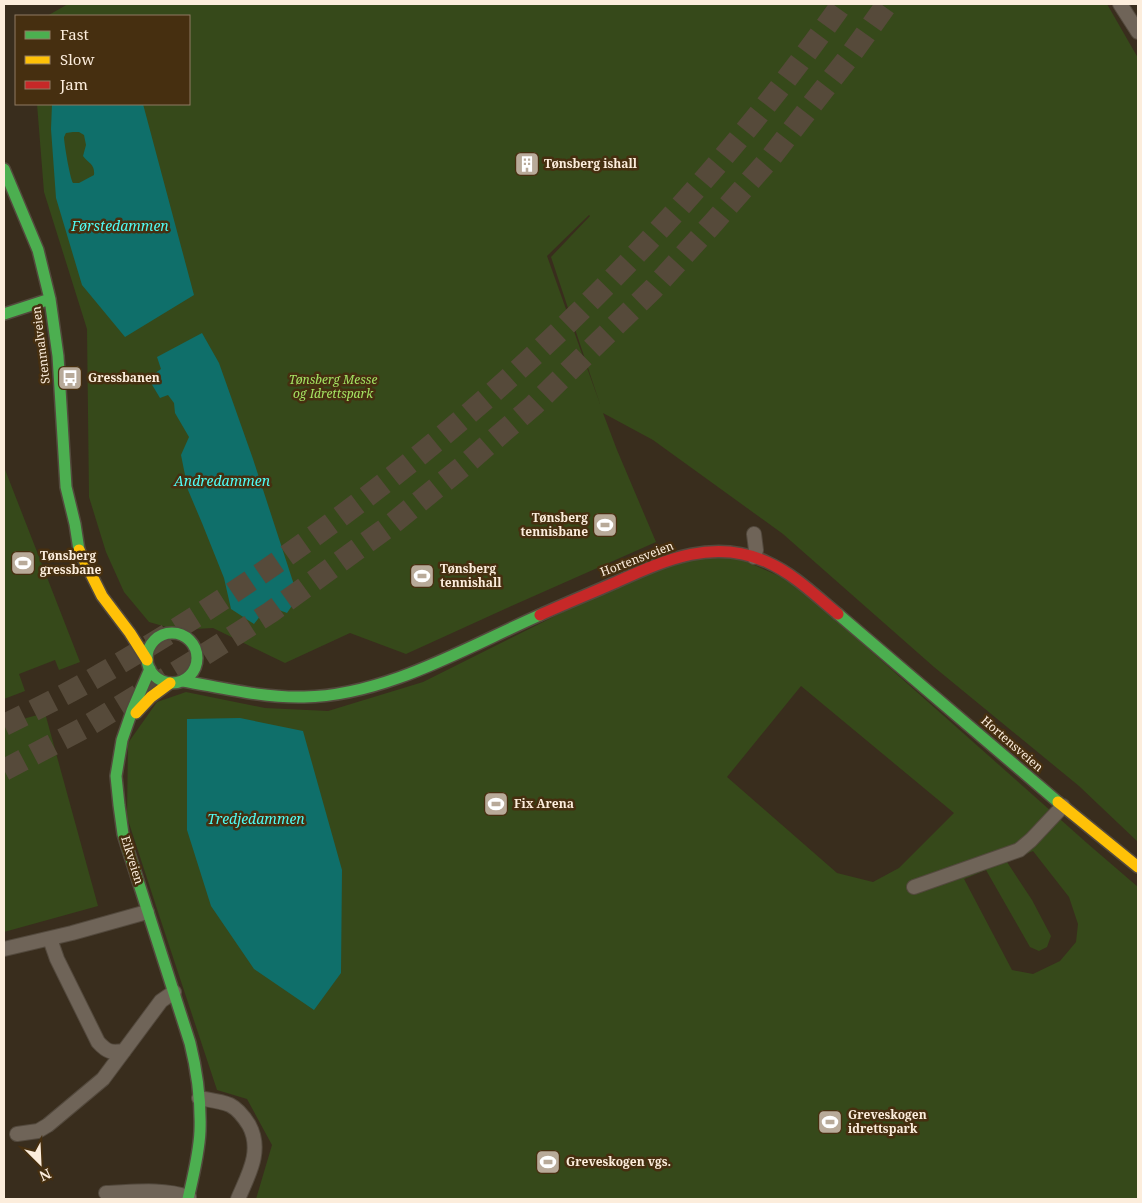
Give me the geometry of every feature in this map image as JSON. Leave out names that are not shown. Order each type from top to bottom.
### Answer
[{"type":"main road","name":"Stenmalveien","points":[[4,169],[38,250],[50,299],[58,356],[66,488],[75,524],[78,546],[102,596],[130,633],[156,677],[170,683]]},
{"type":"main road","points":[[4,314],[50,299]]},
{"type":"main road","name":"Stenmalveien","points":[[75,524],[100,575],[133,622],[162,634],[170,632],[186,636],[192,642],[198,657]]},
{"type":"main road","name":"Hortensveien","points":[[183,681],[266,696],[293,698],[334,695],[383,682],[440,660],[652,566],[693,553],[723,551],[741,553],[772,563],[803,584],[1063,806],[1138,867]]},
{"type":"main road","points":[[149,665],[148,652],[151,645],[162,634]]},
{"type":"main road","points":[[170,683],[177,683],[189,677],[194,671],[198,657]]},
{"type":"main road","name":"Hortensveien","points":[[198,657],[211,672],[236,690]]},
{"type":"main road","name":"Eikveien","points":[[149,665],[141,692],[122,740],[116,776],[124,834],[147,912],[194,1056],[199,1098],[200,1132],[197,1158],[188,1198]]},
{"type":"main road","name":"Eikveien","points":[[128,725],[138,710],[151,697],[170,683]]},
{"type":"street","points":[[1120,4],[1138,32]]},
{"type":"street","points":[[754,534],[756,550],[754,557]]},
{"type":"street","points":[[914,887],[1019,850],[1063,806]]},
{"type":"street","points":[[4,949],[50,939],[147,912]]},
{"type":"street","points":[[50,939],[98,1042],[104,1049],[110,1052],[124,1051]]},
{"type":"street","points":[[17,1134],[38,1130],[48,1125],[103,1079],[161,1001],[174,992]]},
{"type":"street","points":[[199,1098],[232,1106],[246,1120],[251,1130],[254,1140],[254,1162],[238,1199]]},
{"type":"street","name":"Eikveien","points":[[106,1193],[156,1191],[172,1192],[188,1198]]},
{"type":"green space","name":"Tønsberg Messe og Idrettspark","points":[[68,4],[1107,4],[1138,58],[1138,842],[1079,786],[934,667],[783,534],[653,440],[603,413],[656,542],[406,654],[350,633],[285,663],[213,628],[177,630],[149,622],[124,592],[106,552],[89,497],[87,329],[44,192],[37,105],[190,105],[190,15],[49,15]],"holes":[[[589,215],[551,257],[600,404],[547,256]]]},
{"type":"green space","name":"Tønsberg gressbane","points":[[4,467],[80,662],[59,670],[55,660],[19,674],[25,691],[4,699]]},
{"type":"green space","points":[[685,557],[738,558],[793,582],[1138,887],[1138,1199],[256,1199],[272,1145],[247,1099],[217,1090],[127,817],[128,743],[157,702],[186,692],[265,708],[328,711],[423,682],[595,596]],"holes":[[[801,686],[954,813],[899,868],[873,882],[837,873],[727,777]],[[1033,851],[1069,897],[1078,924],[1076,942],[1060,961],[1033,974],[1012,970],[964,879],[986,870],[1030,947],[1039,951],[1047,947],[1051,936],[1032,900],[1007,862]]]},
{"type":"green space","points":[[45,713],[98,906],[4,932],[4,724]]},
{"type":"water","name":"Førstedammen","points":[[52,105],[143,105],[194,295],[125,337],[82,285],[56,198],[51,129]],"holes":[[[73,132],[79,132],[84,135],[86,145],[83,156],[93,166],[94,175],[79,183],[73,183],[64,137],[66,133]]]},
{"type":"water","name":"Andredammen","points":[[202,333],[219,363],[253,459],[298,597],[287,613],[268,606],[254,624],[231,609],[224,578],[188,490],[181,455],[189,437],[175,413],[174,403],[168,395],[160,398],[148,378],[161,369],[157,357]]},
{"type":"water","name":"Tredjedammen","points":[[240,718],[303,731],[342,870],[341,973],[314,1010],[254,969],[211,906],[187,830],[187,719]]},
{"type":"tunnel","points":[[4,725],[79,687],[210,607],[314,536],[414,460],[509,378],[600,292],[686,200],[766,105],[842,4]]},
{"type":"tunnel","points":[[4,770],[84,728],[271,612],[392,524],[534,405],[653,289],[714,222],[772,156],[852,53],[887,4]]},
{"type":"traffic: fast","points":[[4,169],[38,250],[50,299],[58,356],[66,487],[79,550]]},
{"type":"traffic: fast","points":[[4,314],[50,299]]},
{"type":"traffic: fast","points":[[838,614],[1058,802]]},
{"type":"traffic: fast","points":[[183,681],[273,696],[304,697],[334,695],[365,688],[425,668],[540,615]]},
{"type":"traffic: fast","points":[[167,633],[177,633],[190,640],[197,653],[197,658],[197,663],[190,676],[177,683],[167,683],[158,679],[151,672],[147,663],[147,653],[151,644],[158,637],[167,633]]},
{"type":"traffic: fast","points":[[150,669],[122,740],[116,776],[123,834],[190,1043],[195,1064],[200,1131],[197,1157],[188,1199]]},
{"type":"traffic: slow","points":[[79,550],[102,596],[130,633],[147,660]]},
{"type":"traffic: slow","points":[[136,713],[151,697],[170,683]]},
{"type":"traffic: slow","points":[[1058,802],[1138,867]]},
{"type":"traffic: jam","points":[[540,615],[651,567],[670,560],[708,552],[747,555],[767,562],[804,585],[838,614]]},
{"type":"place","name":"Tønsberg ishall","points":[[527,164]]},
{"type":"place","name":"Gressbanen","points":[[70,378]]},
{"type":"place","name":"Tønsberg tennisbane","points":[[605,525]]},
{"type":"place","name":"Tønsberg gressbane","points":[[23,563]]},
{"type":"place","name":"Tønsberg tennishall","points":[[422,576]]},
{"type":"place","name":"Fix Arena","points":[[496,804]]},
{"type":"place","name":"Greveskogen idrettspark","points":[[830,1122]]},
{"type":"place","name":"Greveskogen vgs.","points":[[548,1162]]}]
